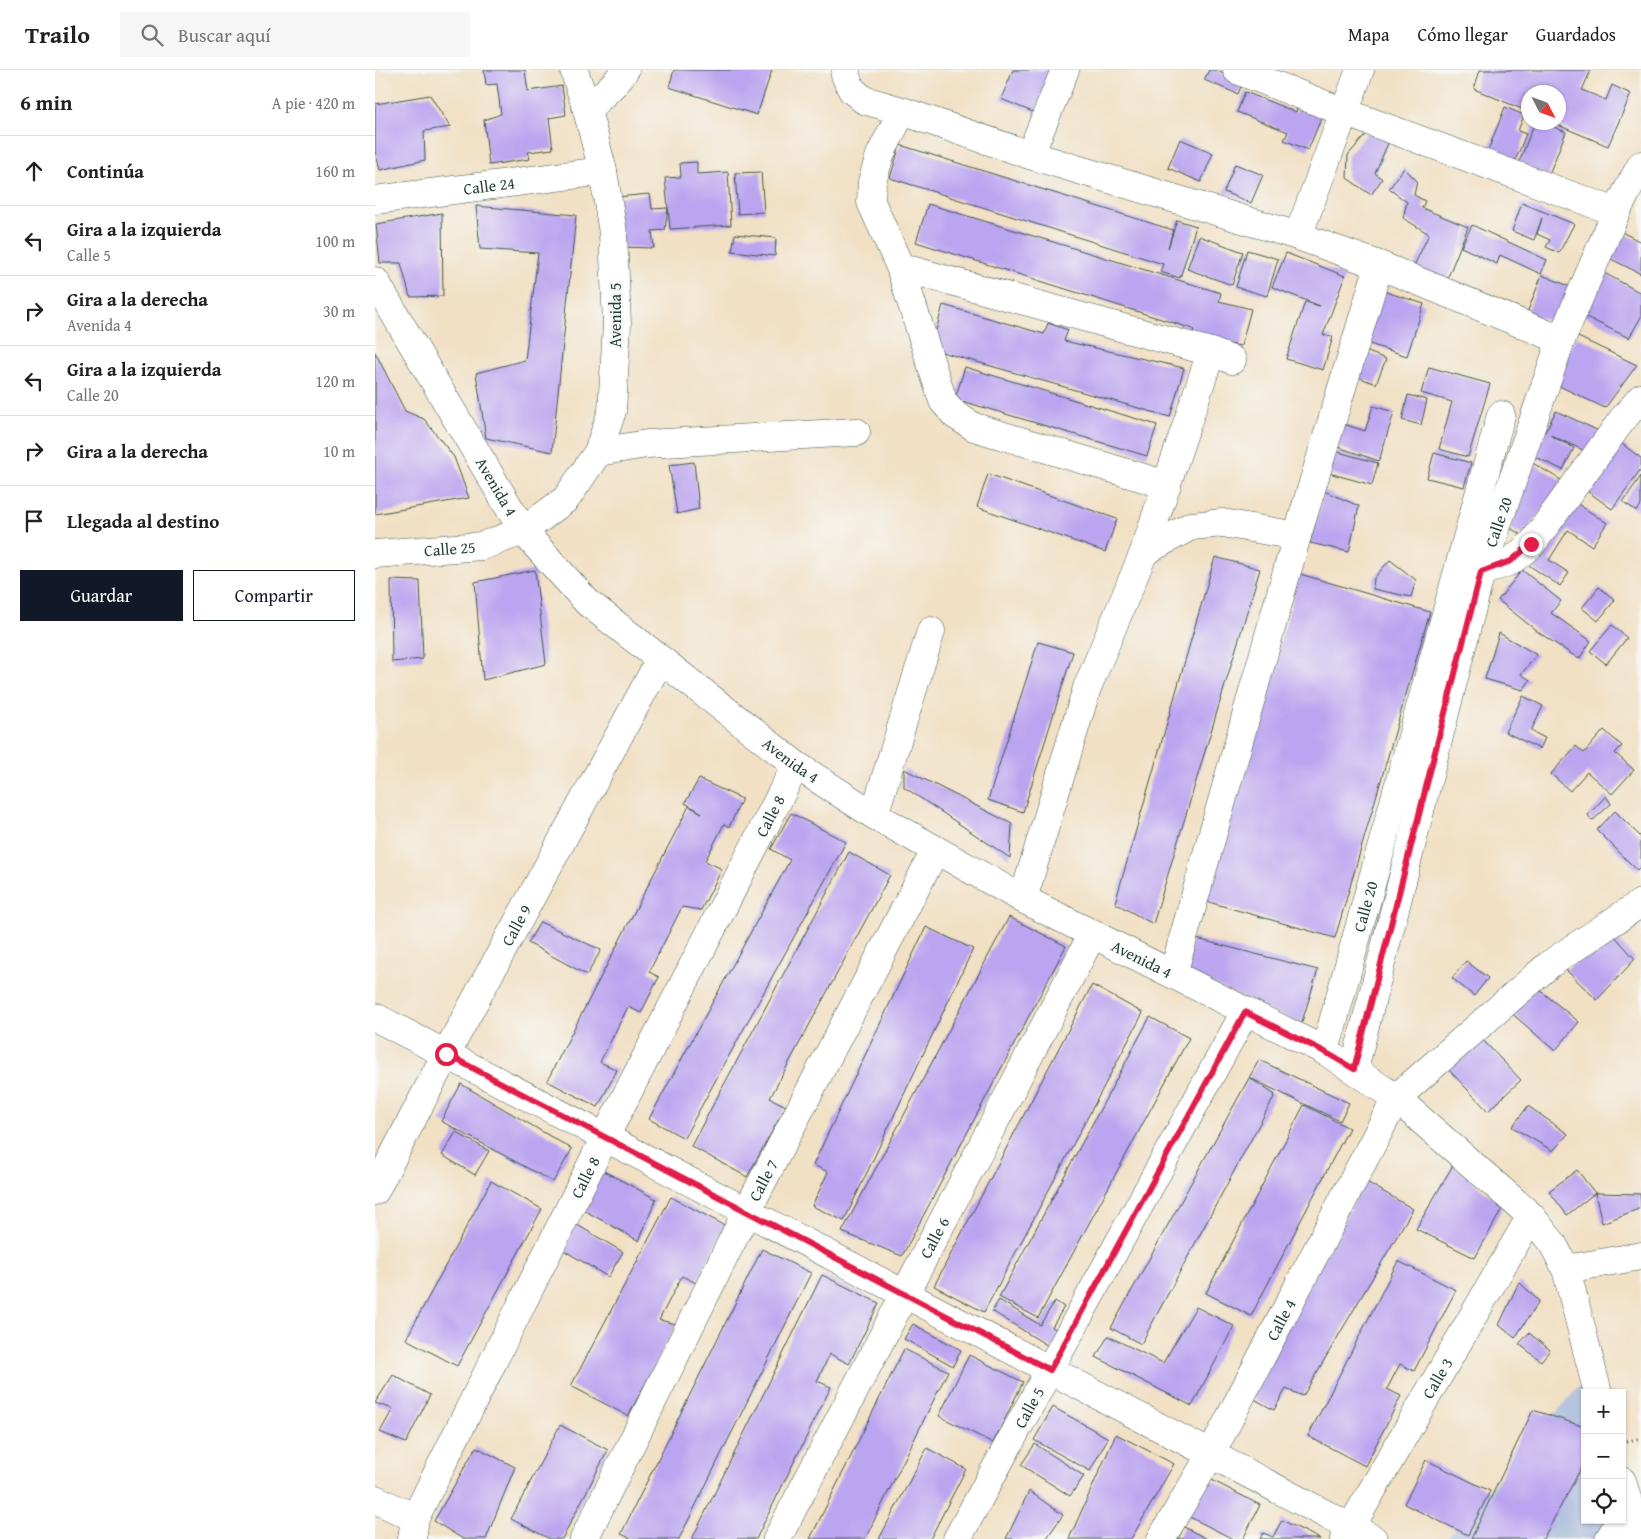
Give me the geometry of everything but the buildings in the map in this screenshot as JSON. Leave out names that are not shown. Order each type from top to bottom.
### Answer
[{"type":"street","name":"Avenida 5","points":[[523,531],[565,499],[598,452],[612,412],[617,324],[613,233],[603,170],[574,70]]},
{"type":"street","points":[[587,110],[617,81],[625,70]]},
{"type":"street","points":[[846,70],[845,75],[852,90],[865,100],[1029,155],[1298,236],[1379,265],[1561,340]]},
{"type":"street","points":[[1029,155],[1065,70]]},
{"type":"street","points":[[1237,70],[1343,112],[1616,212]]},
{"type":"street","points":[[1298,236],[1360,70]]},
{"type":"street","points":[[902,111],[880,154],[872,182],[871,202],[900,267],[943,401],[955,415],[974,427],[1167,485]]},
{"type":"street","name":"Calle 20","points":[[1354,1069],[1481,572],[1561,340],[1616,212],[1641,164]]},
{"type":"street","name":"Calle 24","points":[[375,200],[603,170]]},
{"type":"street","points":[[1173,974],[1297,536],[1379,265]]},
{"type":"street","points":[[900,267],[1222,356],[1167,485],[1144,552],[1087,688],[1023,899]]},
{"type":"street","name":"Avenida 4","points":[[375,280],[523,531],[587,602],[796,765],[874,816],[1023,899],[1325,1052],[1354,1069],[1396,1098],[1531,1216],[1553,1244],[1566,1269],[1597,1389]]},
{"type":"street","points":[[1481,572],[1511,561],[1531,544],[1632,426],[1641,398]]},
{"type":"street","name":"Calle 20","points":[[1325,1052],[1501,414]]},
{"type":"street","points":[[598,452],[647,444],[856,432]]},
{"type":"street","points":[[1144,552],[1191,526],[1223,523],[1297,536]]},
{"type":"street","name":"Calle 25","points":[[375,554],[482,546],[523,531]]},
{"type":"street","points":[[874,816],[931,631]]},
{"type":"street","name":"Calle 9","points":[[375,1191],[446,1054],[660,660]]},
{"type":"street","name":"Calle 8","points":[[413,1529],[605,1137],[796,765]]},
{"type":"street","name":"Calle 7","points":[[584,1539],[747,1212],[935,851]]},
{"type":"street","points":[[1396,1098],[1550,964],[1641,904]]},
{"type":"street","name":"Calle 6","points":[[777,1539],[1092,935]]},
{"type":"street","name":"Calle 5","points":[[957,1539],[1245,1012]]},
{"type":"street","points":[[375,1017],[1211,1454],[1356,1535]]},
{"type":"street","name":"Calle 4","points":[[1161,1539],[1211,1454],[1396,1098]]},
{"type":"street","name":"Calle 3","points":[[1356,1535],[1531,1216]]},
{"type":"street","points":[[1566,1269],[1641,1256]]},
{"type":"street","points":[[375,1499],[413,1529]]},
{"type":"street","points":[[1626,1510],[1639,1539]]},
{"type":"street","points":[[1609,1539],[1616,1524]]},
{"type":"path","points":[[1626,1441],[1641,1438]]},
{"type":"shaded area","points":[[1582,1383],[1584,1389],[1581,1389],[1581,1524],[1623,1524],[1627,1539],[1446,1539]]},
{"type":"route","points":[[446,1054],[1050,1370],[1245,1012],[1325,1052],[1354,1069],[1481,572],[1511,561],[1531,544]]}]
